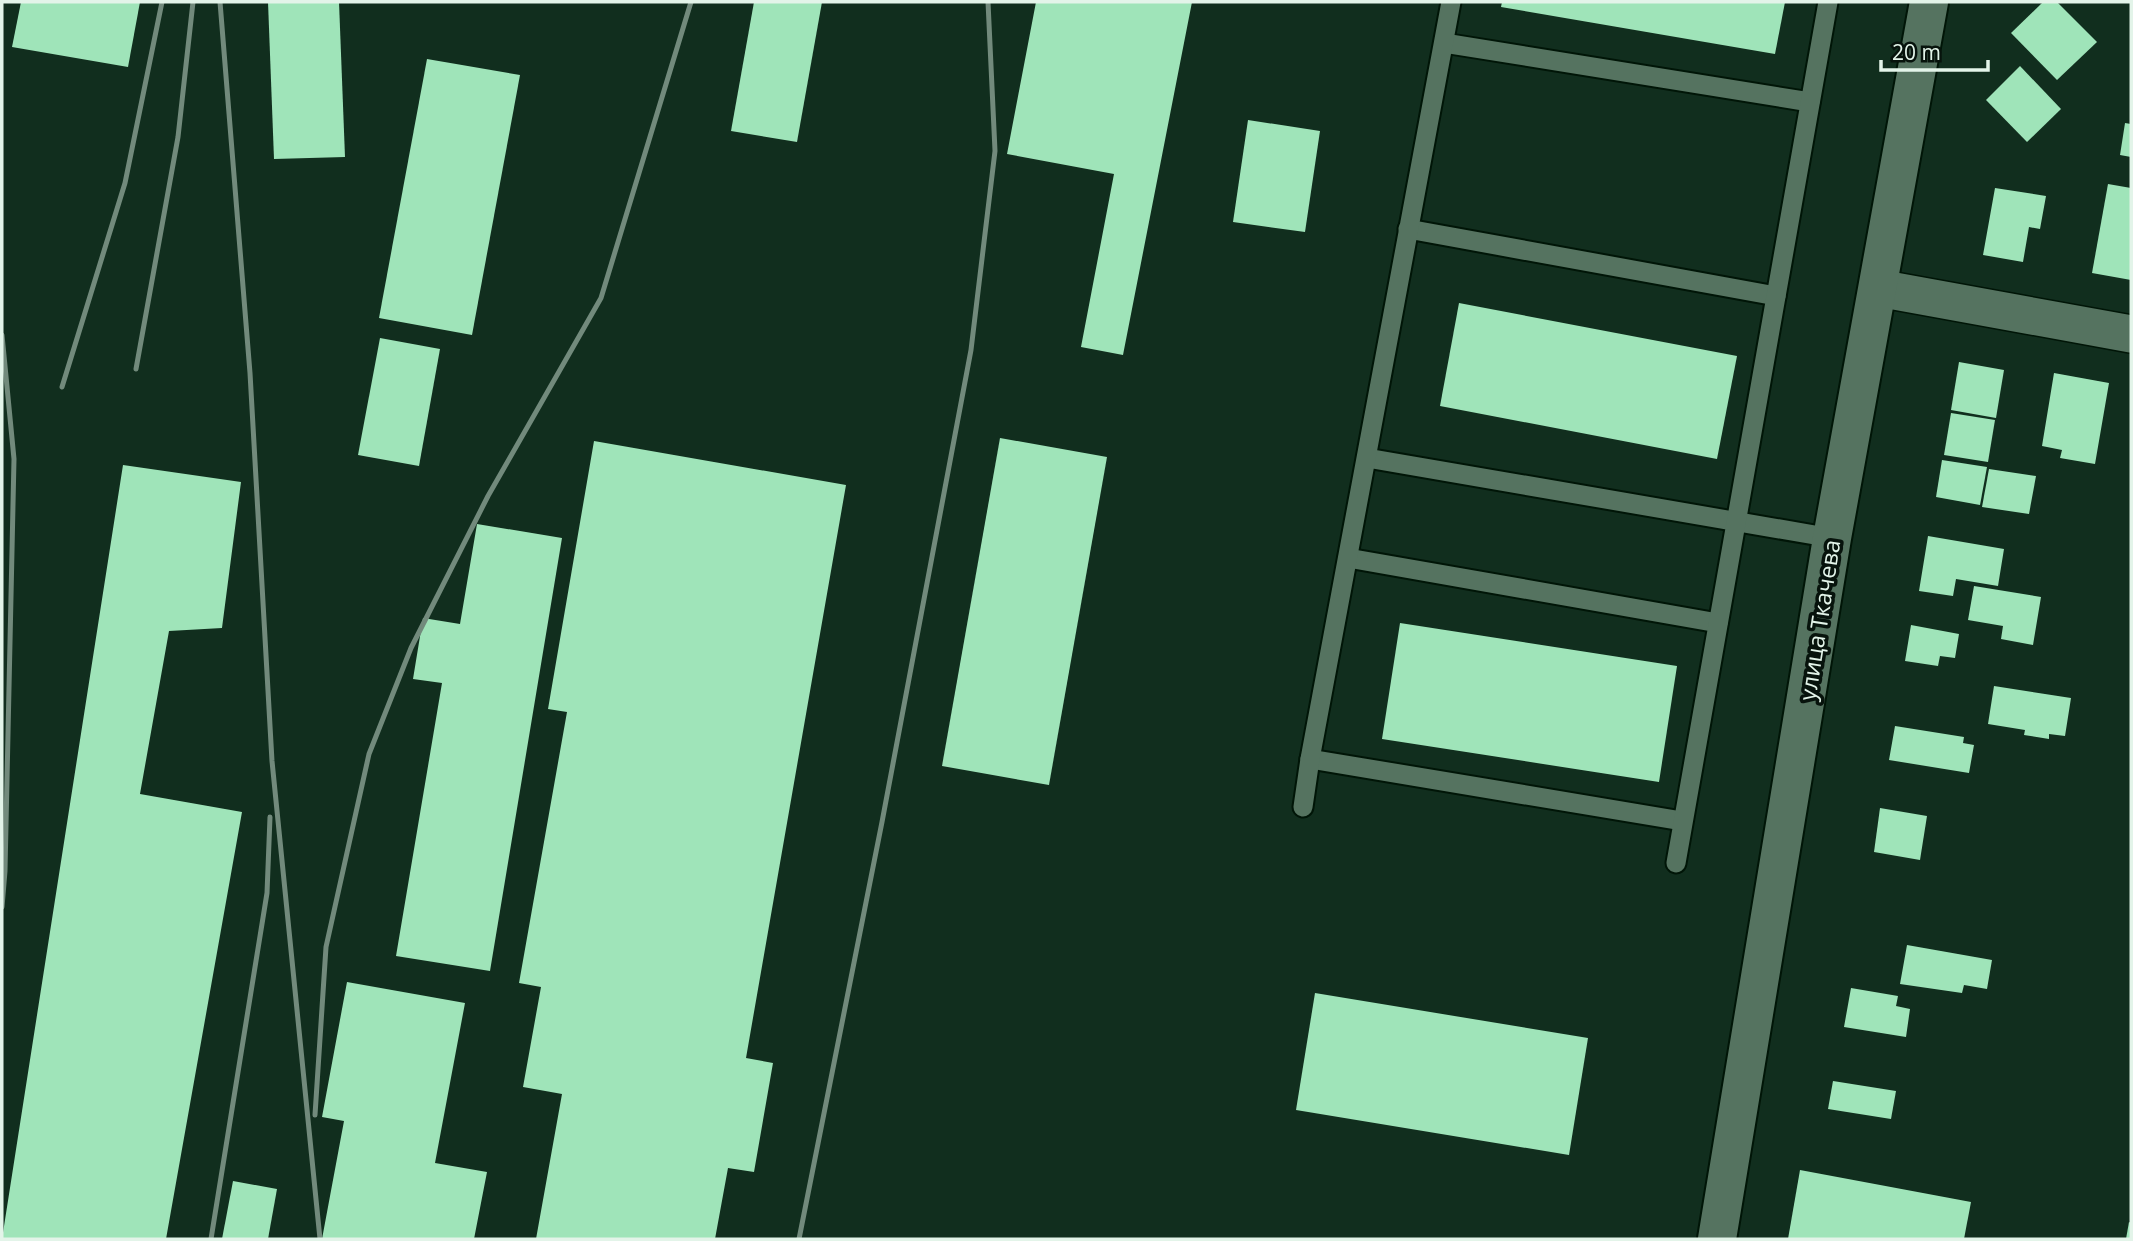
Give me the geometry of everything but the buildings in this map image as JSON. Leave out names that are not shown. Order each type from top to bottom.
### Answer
[{"type":"street","name":"улица Ткачева","points":[[1717,1239],[1832,538],[1928,2]]},
{"type":"street","points":[[1878,288],[2131,334]]},
{"type":"lane","points":[[1303,807],[1451,2]]},
{"type":"lane","points":[[1675,863],[1828,2]]},
{"type":"lane","points":[[1444,43],[1811,102]]},
{"type":"lane","points":[[1408,229],[1776,296]]},
{"type":"lane","points":[[1367,458],[1832,538]]},
{"type":"lane","points":[[1348,558],[1718,623]]},
{"type":"lane","points":[[1310,759],[1682,821]]},
{"type":"railway","points":[[62,387],[125,183],[162,2]]},
{"type":"railway","points":[[136,369],[178,137],[193,2]]},
{"type":"railway","points":[[220,2],[250,373],[272,761],[320,1239]]},
{"type":"railway","points":[[315,1115],[326,947],[369,754],[411,648],[488,496],[601,298],[691,2]]},
{"type":"railway","points":[[799,1239],[882,822],[971,350],[995,151],[988,2]]},
{"type":"railway","points":[[2,335],[14,459],[2,907]]},
{"type":"railway","points":[[211,1239],[267,893],[270,817]]}]
